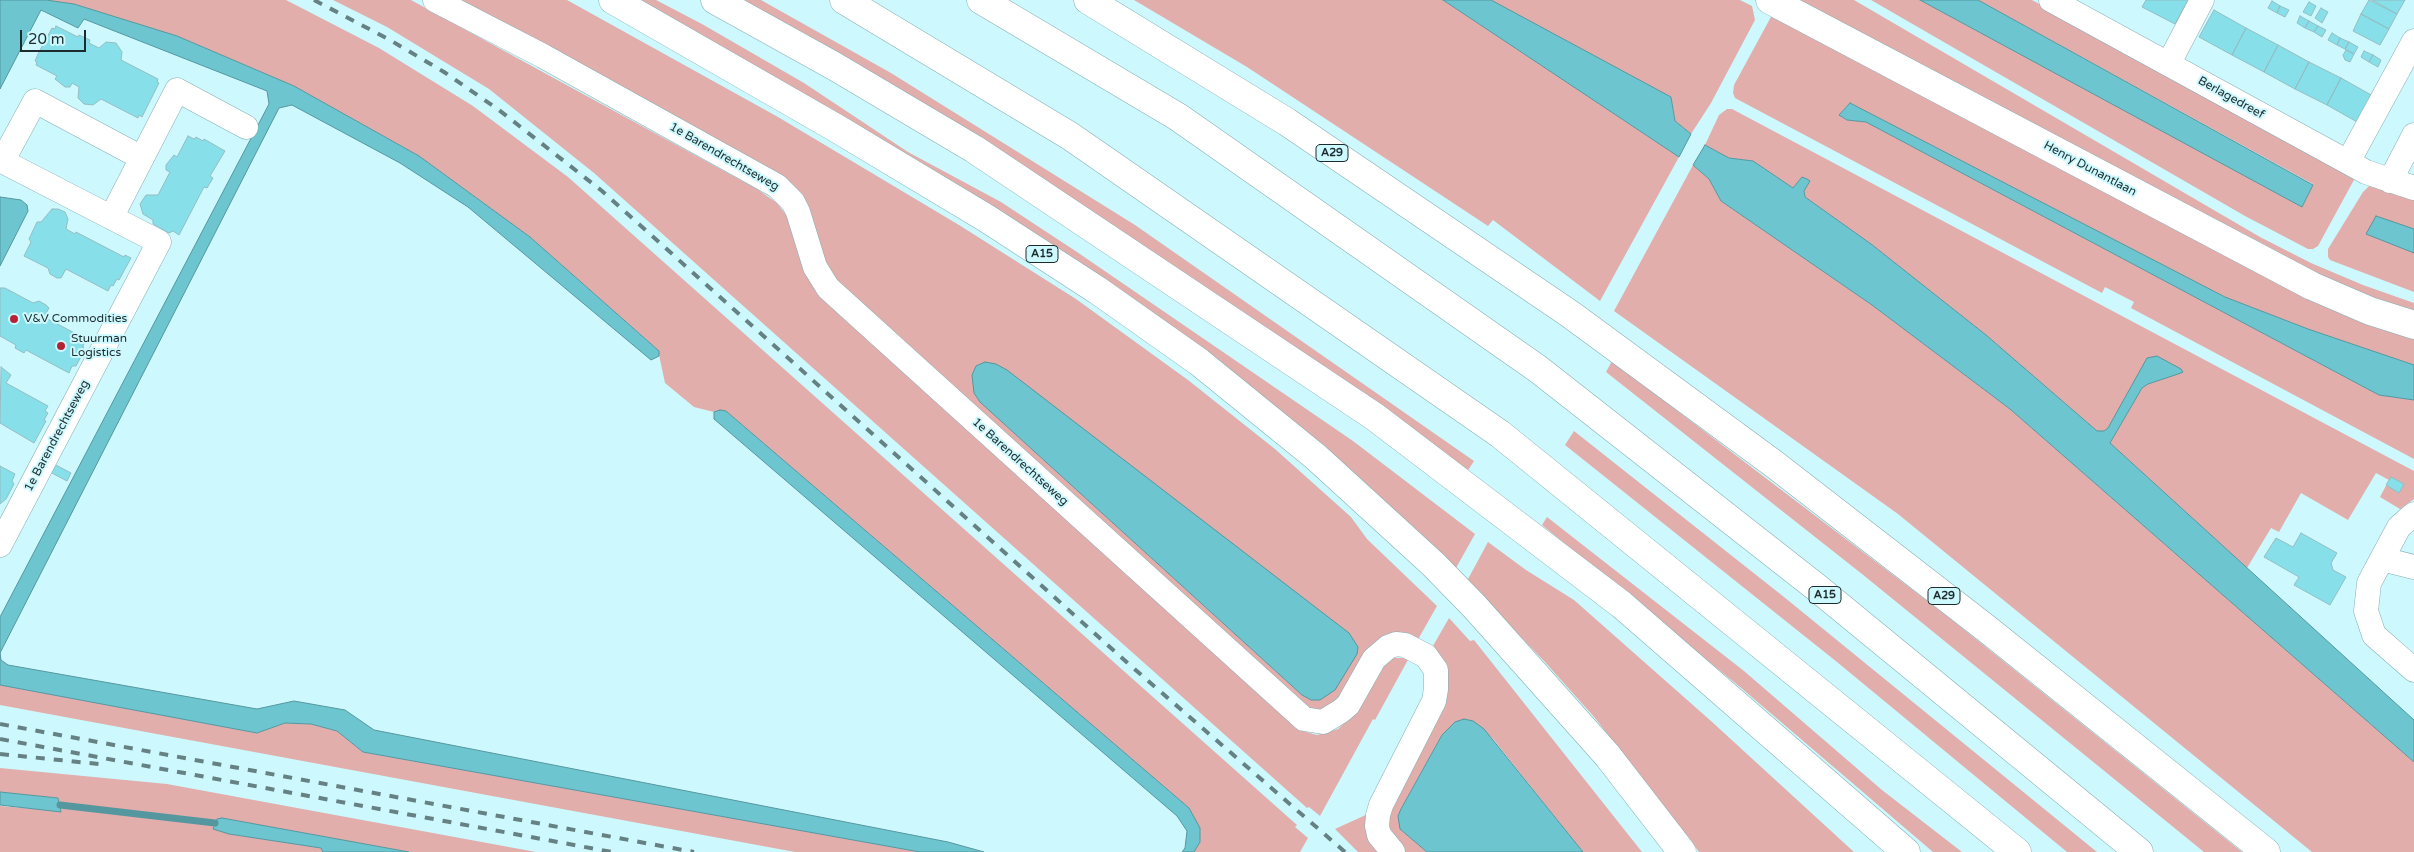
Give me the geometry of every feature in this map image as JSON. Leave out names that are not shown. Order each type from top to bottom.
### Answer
[{"type":"main road","name":"A15","points":[[613,0],[986,218],[1097,290],[1199,362],[1316,457],[1433,564],[1607,755],[1682,852]]},
{"type":"main road","points":[[715,0],[834,66],[974,149],[1375,417],[1622,605],[1906,852]]},
{"type":"main road","points":[[844,0],[1070,136],[1500,434],[1550,472],[2017,852]]},
{"type":"main road","name":"A15","points":[[982,0],[1178,118],[1538,369],[1816,587],[2139,852]]},
{"type":"main road","name":"A29","points":[[1088,0],[1287,122],[1570,314],[1774,464],[1971,617],[2266,852]]},
{"type":"main road","name":"Henry Dunantlaan","points":[[1778,4],[2312,286],[2370,311],[2414,325]]},
{"type":"main road","name":"A15","points":[[2062,788],[2160,852]]},
{"type":"street","name":"1e Barendrechtseweg","points":[[435,0],[543,56],[777,186],[785,193],[798,212],[815,267],[828,288],[1304,719],[1323,722],[1341,711],[1348,705],[1374,659],[1388,647],[1396,644],[1405,645],[1426,656],[1436,670],[1434,700],[1431,710],[1380,805],[1378,815],[1377,826],[1379,835],[1393,852]]},
{"type":"street","name":"Berlagedreef","points":[[2051,0],[2348,162],[2390,181],[2414,188]]},
{"type":"street","points":[[2169,63],[2202,0]]},
{"type":"street","points":[[2348,162],[2414,40]]},
{"type":"street","points":[[112,216],[177,90],[246,127]]},
{"type":"street","name":"1e Barendrechtseweg","points":[[0,545],[159,242],[2,160],[35,101],[142,158]]},
{"type":"street","points":[[2390,181],[2414,135]]},
{"type":"street","points":[[2414,514],[2399,527],[2373,563],[2366,611],[2374,635],[2414,670]]},
{"type":"street","points":[[2373,563],[2414,567]]},
{"type":"shaded area","points":[[46,0],[286,0],[379,48],[473,106],[568,177],[1297,825],[1295,827],[1308,838],[1300,852],[1194,852],[1200,842],[1189,808],[726,411],[714,412],[694,407],[665,383],[658,350],[530,237],[419,156],[294,86],[177,36],[74,4]]},
{"type":"shaded area","points":[[333,0],[411,0],[757,189],[777,203],[790,220],[820,295],[1299,730],[1317,735],[1338,729],[1351,716],[1373,676],[1392,658],[1409,658],[1320,816],[1309,807],[1307,808],[594,173],[489,89],[387,27]]},
{"type":"shaded area","points":[[443,0],[567,0],[778,117],[959,225],[1076,299],[1188,380],[1275,449],[1351,517],[1367,539],[1437,606],[1416,643],[1409,640],[1341,705],[1309,716],[824,273],[807,217]],"holes":[[[980,402],[1311,700],[1302,695]]]},
{"type":"shaded area","points":[[622,0],[656,0],[702,24],[804,83],[908,152],[1001,202],[1077,252],[1353,441],[1475,534],[1456,568],[1298,427]]},
{"type":"shaded area","points":[[739,0],[761,0],[891,73],[1135,225],[1474,461],[1467,472],[1368,400],[1165,260],[997,151]]},
{"type":"shaded area","points":[[1134,0],[1443,0],[1679,157],[1600,301],[1493,220],[1488,226],[1247,67]]},
{"type":"shaded area","points":[[1491,0],[1740,0],[1752,6],[1755,20],[1711,103],[1691,134],[1675,121],[1671,97]]},
{"type":"shaded area","points":[[1798,0],[1854,0],[2260,237],[2311,263],[2363,285],[2414,303],[2414,314],[2355,294]]},
{"type":"shaded area","points":[[1871,0],[1920,0],[2302,206],[2313,184],[1978,0],[2032,0],[2347,170],[2355,178],[2318,246],[2308,249],[2245,216]]},
{"type":"shaded area","points":[[1772,15],[2414,335],[2414,365],[2308,329],[2225,297],[1850,103],[1839,115],[1847,120],[1866,122],[2379,395],[2414,400],[2414,459],[2131,308],[2134,302],[2105,287],[2102,293],[1735,98],[1733,93],[1734,85]]},
{"type":"shaded area","points":[[1727,109],[1732,109],[2414,471],[2414,499],[2400,509],[2380,497],[2389,480],[2376,473],[2348,520],[2301,493],[2279,532],[2271,528],[2247,568],[2110,443],[2142,388],[2148,384],[2180,373],[2157,356],[2108,428],[2104,431],[2097,431],[1986,335],[1871,244],[1805,197],[1804,191],[1809,182],[1802,177],[1793,188],[1753,161],[1729,158],[1705,145],[1719,115]]},
{"type":"shaded area","points":[[1693,165],[1709,179],[1721,201],[1872,305],[2010,409],[2414,762],[2414,852],[2312,852],[1898,514],[1614,311]]},
{"type":"shaded area","points":[[2374,185],[2414,197],[2414,292],[2330,260],[2328,257],[2328,249],[2363,192],[2369,186]]},
{"type":"shaded area","points":[[1612,361],[1947,616],[2242,852],[2204,852],[1862,574],[1606,372]]},
{"type":"shaded area","points":[[1574,431],[1784,597],[2097,852],[2067,852],[1837,662],[1565,445]]},
{"type":"shaded area","points":[[1547,517],[1744,671],[1882,790],[1962,852],[1933,852],[1740,687],[1542,525]]},
{"type":"shaded area","points":[[1488,542],[1526,570],[1574,600],[1711,721],[1854,852],[1699,852],[1595,718],[1544,661],[1467,581]]},
{"type":"shaded area","points":[[1449,618],[1470,641],[1474,640],[1642,852],[1583,852],[1493,739],[1473,721],[1442,735],[1401,809],[1400,829],[1427,852],[1404,852],[1392,839],[1385,819],[1441,710],[1429,653]]},
{"type":"shaded area","points":[[0,685],[257,733],[285,723],[311,724],[337,731],[363,752],[920,852],[795,852],[0,705]]},
{"type":"shaded area","points":[[0,768],[167,784],[536,852],[409,852],[222,818],[229,834],[322,848],[323,852],[0,852],[0,806],[61,811],[58,798],[0,792]]},
{"type":"shaded area","points":[[1370,813],[1383,852],[1358,852],[1335,829]]},
{"type":"water","points":[[0,0],[46,0],[74,4],[177,36],[294,86],[419,156],[530,237],[659,351],[659,356],[651,360],[468,207],[400,163],[292,105],[279,108],[0,653],[0,617],[269,104],[267,91],[84,19],[78,28],[41,10],[0,89]]},
{"type":"water","points":[[1443,0],[1491,0],[1671,97],[1675,121],[1691,134],[1679,157]]},
{"type":"water","points":[[1920,0],[1978,0],[2313,185],[2302,207]]},
{"type":"water","points":[[1850,103],[2225,297],[2308,329],[2414,365],[2414,400],[2379,395],[1866,122],[1847,120],[1839,115]]},
{"type":"water","points":[[1705,145],[1729,158],[1753,161],[1793,188],[1802,177],[1810,181],[1804,191],[1805,197],[1871,244],[1986,335],[2097,431],[2104,431],[2108,428],[2147,358],[2157,356],[2181,369],[2183,372],[2148,384],[2142,388],[2110,443],[2414,720],[2414,762],[2010,409],[1872,305],[1721,201],[1709,179],[1693,165]]},
{"type":"water","points":[[0,197],[21,200],[27,205],[28,211],[0,266]]},
{"type":"water","points":[[2376,216],[2414,229],[2414,253],[2366,234]]},
{"type":"water","points":[[985,362],[996,364],[1007,370],[1349,633],[1358,647],[1357,654],[1335,690],[1320,700],[1311,700],[1302,695],[980,402],[974,393],[972,375],[976,366]]},
{"type":"water","points":[[726,411],[1189,808],[1200,828],[1200,842],[1194,852],[1182,852],[1185,848],[1187,831],[1177,816],[714,419],[714,412]]},
{"type":"water","points":[[0,653],[1,660],[8,665],[257,709],[294,701],[345,710],[374,730],[948,842],[984,852],[920,852],[363,752],[337,731],[311,724],[285,723],[257,733],[0,685]]},
{"type":"water","points":[[1464,719],[1473,721],[1484,729],[1583,852],[1427,852],[1400,829],[1398,816],[1401,809],[1442,735],[1455,722]]},
{"type":"water","points":[[0,792],[58,798],[61,812],[0,805]]},
{"type":"water","points":[[222,818],[409,852],[323,852],[321,848],[229,834],[213,829],[217,819]]},
{"type":"building","points":[[2146,0],[2188,0],[2175,24],[2142,7]]},
{"type":"building","points":[[2369,0],[2397,14],[2389,29],[2361,14]]},
{"type":"building","points":[[2372,0],[2405,0],[2397,14]]},
{"type":"building","points":[[2272,1],[2280,6],[2277,13],[2268,8]]},
{"type":"building","points":[[2309,2],[2316,6],[2311,16],[2303,12]]},
{"type":"building","points":[[2280,6],[2289,10],[2285,17],[2277,13]]},
{"type":"building","points":[[2321,8],[2328,12],[2322,23],[2315,18]]},
{"type":"building","points":[[2214,10],[2246,28],[2232,55],[2199,37]]},
{"type":"building","points":[[2361,14],[2389,29],[2380,45],[2353,31]]},
{"type":"building","points":[[2300,16],[2309,21],[2305,28],[2297,23]]},
{"type":"building","points":[[2309,21],[2318,26],[2314,32],[2305,28]]},
{"type":"building","points":[[56,26],[78,37],[79,35],[90,40],[89,43],[99,48],[106,42],[116,43],[122,52],[121,60],[158,79],[157,82],[159,83],[142,117],[139,115],[138,118],[101,99],[93,105],[84,104],[78,98],[79,87],[72,83],[70,87],[65,87],[55,79],[57,76],[36,65],[37,62],[35,61],[38,54],[52,28],[55,29]]},
{"type":"building","points":[[2318,26],[2326,30],[2322,37],[2314,32]]},
{"type":"building","points":[[2246,28],[2278,45],[2264,72],[2232,55]]},
{"type":"building","points":[[2332,33],[2340,38],[2337,45],[2328,40]]},
{"type":"building","points":[[2340,38],[2349,42],[2345,49],[2337,45]]},
{"type":"building","points":[[2349,42],[2358,47],[2354,54],[2345,49]]},
{"type":"building","points":[[2278,45],[2309,62],[2295,89],[2264,72]]},
{"type":"building","points":[[2346,50],[2354,54],[2350,62],[2345,60],[2343,55]]},
{"type":"building","points":[[2364,51],[2373,55],[2369,62],[2361,57]]},
{"type":"building","points":[[2373,55],[2381,60],[2378,67],[2369,62]]},
{"type":"building","points":[[2309,62],[2341,78],[2327,105],[2295,89]]},
{"type":"building","points":[[2341,78],[2373,96],[2359,123],[2327,105]]},
{"type":"building","points":[[188,136],[194,139],[196,137],[203,141],[204,139],[225,151],[210,176],[213,178],[207,188],[204,187],[179,235],[173,231],[169,233],[153,224],[153,220],[143,214],[140,204],[146,195],[158,195],[170,172],[166,170],[166,165],[174,155],[177,157]]},
{"type":"building","points":[[52,209],[65,212],[68,219],[66,229],[75,234],[76,232],[124,257],[125,255],[131,258],[119,280],[117,279],[113,286],[111,285],[108,291],[66,269],[61,278],[57,278],[50,274],[48,268],[24,256],[31,242],[29,239],[37,222],[41,222]]},
{"type":"building","points":[[0,288],[5,288],[33,303],[39,301],[46,305],[49,308],[44,317],[86,339],[83,346],[84,351],[76,366],[72,366],[69,373],[26,350],[24,353],[15,348],[16,345],[0,336]]},
{"type":"building","points":[[1,367],[11,375],[6,383],[48,406],[45,411],[48,413],[44,420],[46,421],[34,443],[0,423]]},
{"type":"building","points":[[54,464],[71,473],[67,481],[50,472]]},
{"type":"building","points":[[0,466],[15,474],[12,481],[14,484],[6,499],[0,504]]},
{"type":"building","points":[[2391,477],[2404,484],[2399,493],[2386,485]]},
{"type":"building","points":[[2301,533],[2337,553],[2331,563],[2333,570],[2346,577],[2330,605],[2294,585],[2299,577],[2264,557],[2276,538],[2293,547]]},
{"type":"waterway","points":[[60,805],[215,823]]},
{"type":"railway","points":[[314,0],[390,40],[444,72],[499,110],[602,191],[1131,666],[1345,852]]},
{"type":"railway","points":[[0,724],[694,852]]},
{"type":"railway","points":[[0,739],[612,852]]},
{"type":"railway","points":[[0,754],[99,764]]},
{"type":"place","name":"V&V Commodities","points":[[14,319]]},
{"type":"place","name":"Stuurman Logistics","points":[[61,346]]}]
